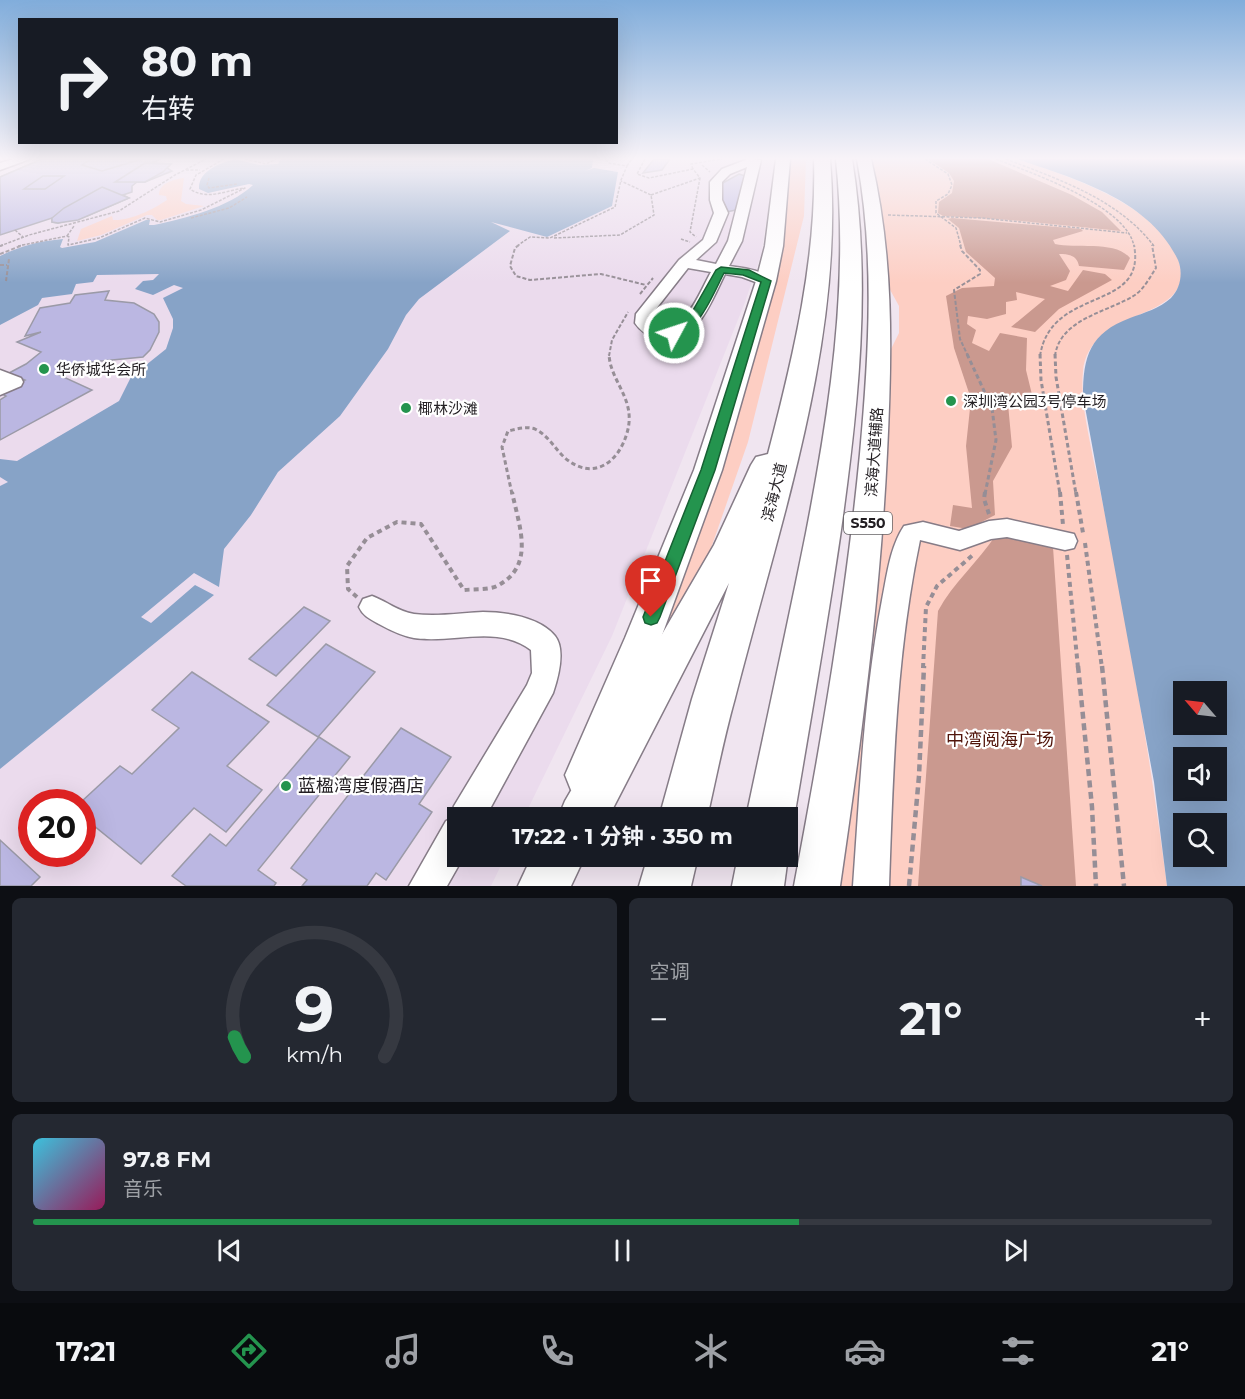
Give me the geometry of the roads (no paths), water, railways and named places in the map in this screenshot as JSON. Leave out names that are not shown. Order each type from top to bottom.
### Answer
[{"type":"highway","name":"滨海大道","points":[[686,807],[713,699],[768,516],[797,396],[814,307],[824,200]]},
{"type":"highway","name":"S550","points":[[772,807],[824,530],[843,403],[851,313],[850,200]]},
{"type":"highway","points":[[588,807],[729,550],[797,396]]},
{"type":"highway","points":[[544,886],[554,867]]},
{"type":"highway","points":[[665,886],[670,867]]},
{"type":"highway","points":[[758,886],[761,867]]},
{"type":"main road","points":[[573,807],[643,638],[708,470],[769,269],[779,207],[777,200]]},
{"type":"main road","name":"滨海大道辅路","points":[[817,886],[843,736],[864,583],[880,348],[879,273],[872,200]]},
{"type":"main road","points":[[539,886],[547,867]]},
{"type":"street","points":[[713,200],[721,213],[693,248],[658,283],[644,314],[643,323],[656,333],[667,334],[680,331],[693,320],[723,266],[743,200]]},
{"type":"street","points":[[729,242],[730,221]]},
{"type":"street","points":[[693,248],[729,242]]},
{"type":"street","points":[[693,248],[723,266],[745,273],[769,269]]},
{"type":"street","points":[[723,266],[752,265],[769,269]]},
{"type":"street","points":[[0,376],[14,382],[0,389]]},
{"type":"street","points":[[871,886],[891,616],[912,531],[923,531],[960,541],[989,530],[1007,528],[1065,541]]},
{"type":"street","points":[[365,603],[412,626],[501,624],[521,627],[535,634],[545,644],[546,673],[538,693],[472,807]]},
{"type":"street","points":[[427,886],[447,852]]},
{"type":"water","points":[[230,200],[613,200],[612,206],[547,237],[491,222],[510,231],[419,299],[406,315],[388,349],[340,416],[278,472],[251,515],[224,549],[219,587],[194,573],[141,617],[151,623],[195,585],[214,595],[0,769],[0,486],[8,482],[0,477],[0,459],[17,461],[119,401],[131,377],[166,349],[173,328],[173,319],[163,298],[183,288],[174,285],[153,295],[135,289],[143,281],[153,280],[159,274],[97,275],[93,282],[76,284],[72,294],[42,298],[38,305],[0,325],[0,256],[46,241],[63,239],[60,247],[62,248],[95,242],[146,220],[150,220],[149,225],[154,225],[219,206]]},
{"type":"water","points":[[1119,200],[1245,200],[1245,886],[1167,886],[1154,782],[1083,396],[1087,358],[1098,339],[1116,324],[1167,302],[1179,285],[1181,275],[1178,260],[1165,239],[1149,221]]},
{"type":"place","name":"华侨城华会所","points":[[44,369]]},
{"type":"place","name":"深圳湾公园3号停车场","points":[[951,401]]},
{"type":"place","name":"椰林沙滩","points":[[406,408]]},
{"type":"place","name":"蓝楹湾度假酒店","points":[[286,786]]},
{"type":"park label","name":"中湾阅海广场","points":[[1000,740]]}]
